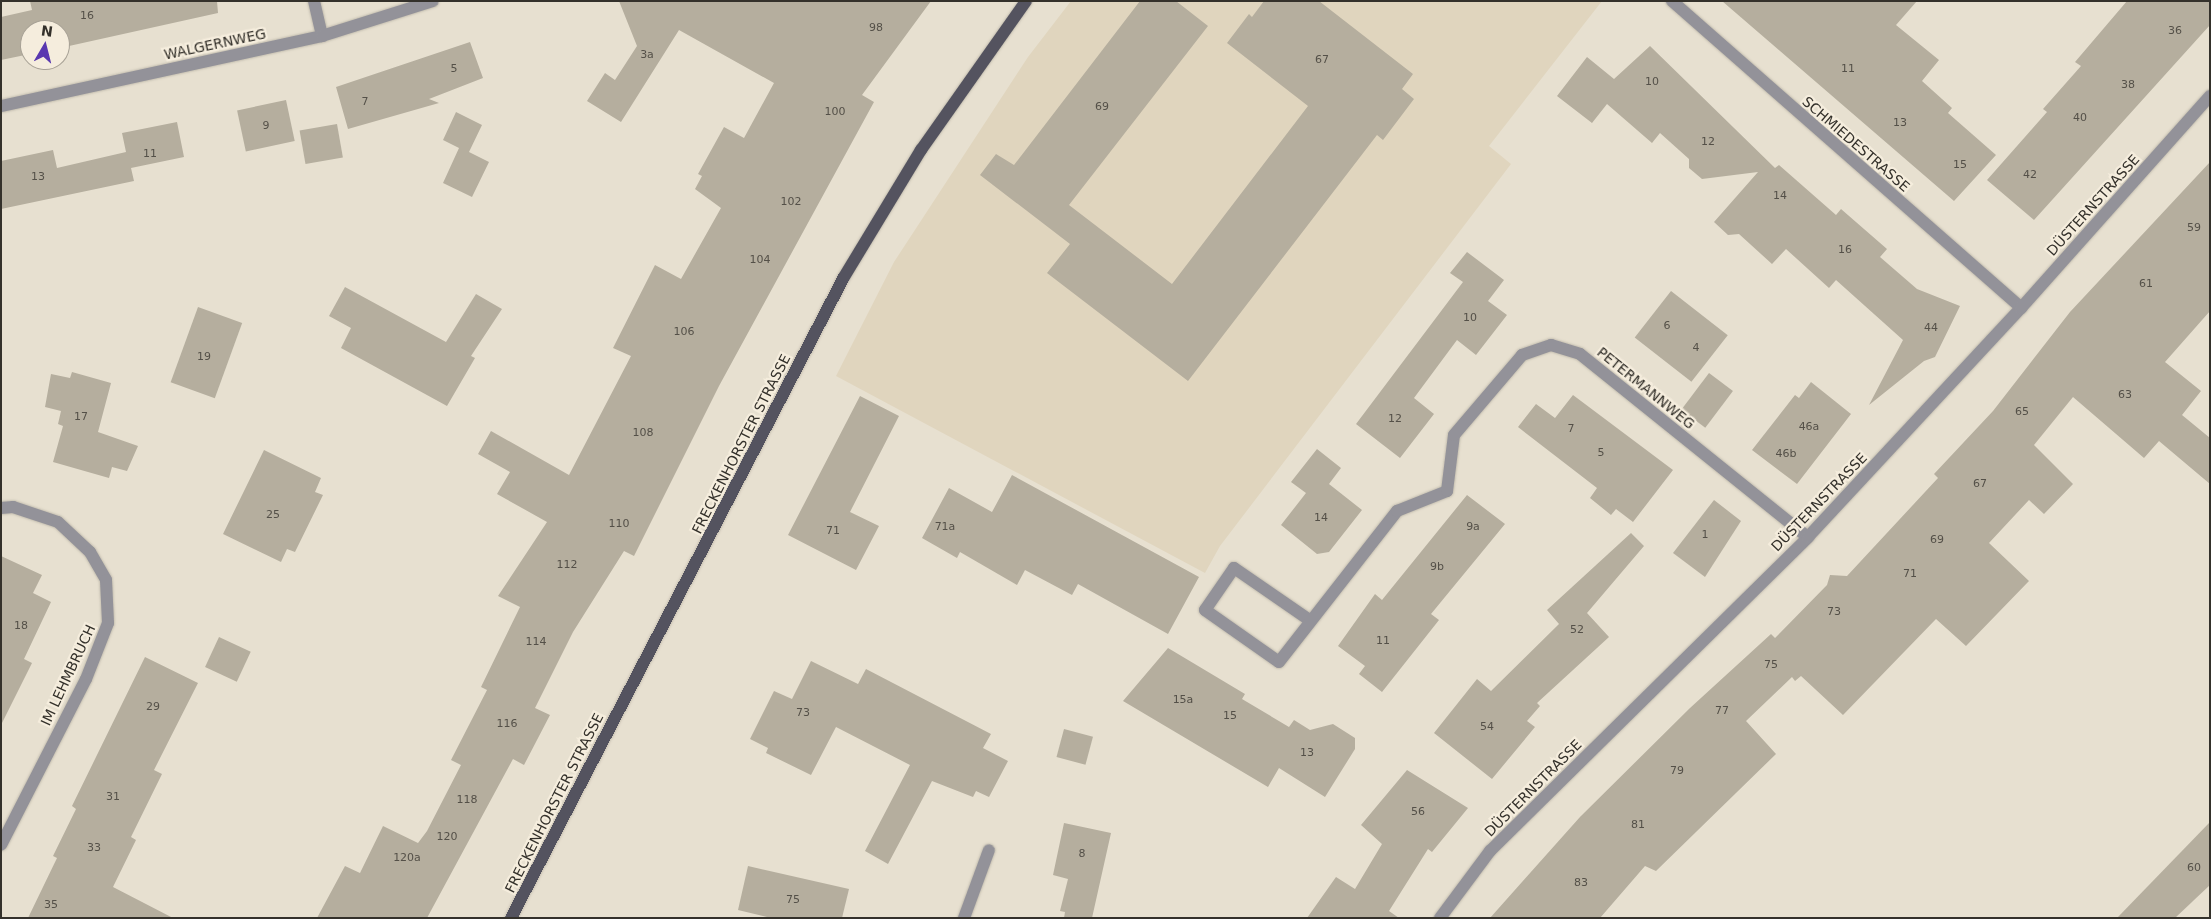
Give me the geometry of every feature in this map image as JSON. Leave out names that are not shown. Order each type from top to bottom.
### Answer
[{"type":"main road","name":"FRECKENHORSTER STRASSE","points":[[511,918],[844,277],[921,150],[1026,1]]},
{"type":"street","points":[[314,1],[322,36]]},
{"type":"street","name":"WALGERNWEG","points":[[1,106],[322,36],[433,1]]},
{"type":"street","name":"SCHMIEDESTRASSE","points":[[1672,1],[2021,308]]},
{"type":"street","name":"DÜSTERNSTRASSE","points":[[1440,918],[1490,851],[1808,536],[2021,308],[2210,96]]},
{"type":"street","name":"PETERMANNWEG","points":[[1308,619],[1234,568],[1205,610],[1279,662],[1308,619],[1397,511],[1448,491],[1454,435],[1522,355],[1551,345],[1580,354],[1808,536]]},
{"type":"street","name":"IM LEHMBRUCH","points":[[1,508],[13,507],[58,522],[90,552],[106,580],[108,623],[86,679],[1,845]]},
{"type":"street","points":[[964,918],[990,850]]},
{"type":"shaded area","points":[[1071,1],[1602,1],[1489,146],[1511,164],[1220,546],[1205,573],[836,376],[894,262],[1028,57]]},
{"type":"building","points":[[30,1],[217,1],[218,13],[70,46],[70,20],[20,20],[20,56],[1,60],[1,17],[32,10]]},
{"type":"building","points":[[619,1],[931,1],[862,95],[874,102],[719,386],[634,556],[624,551],[573,632],[535,708],[550,715],[524,765],[513,759],[427,918],[317,918],[345,866],[360,873],[383,826],[418,843],[427,831],[461,765],[451,760],[487,690],[481,687],[520,607],[498,596],[547,522],[497,494],[510,472],[478,454],[491,431],[569,475],[631,356],[613,348],[655,265],[681,279],[721,208],[695,189],[702,176],[698,174],[724,127],[744,138],[774,83],[679,30],[621,122],[587,101],[605,73],[615,80],[637,46]]},
{"type":"building","points":[[1140,1],[1176,1],[1208,26],[1069,205],[1172,284],[1308,106],[1227,43],[1249,14],[1252,17],[1264,1],[1319,1],[1413,74],[1402,89],[1414,99],[1383,140],[1377,135],[1188,381],[1047,273],[1070,244],[980,175],[996,154],[1014,165]]},
{"type":"building","points":[[1722,1],[1917,1],[1896,25],[1939,60],[1922,81],[1952,108],[1948,113],[1996,155],[1954,201]]},
{"type":"building","points":[[2127,1],[2210,1],[2210,25],[2034,220],[1987,180],[2047,112],[2043,109],[2081,66],[2075,62]]},
{"type":"building","points":[[470,42],[483,78],[429,99],[439,103],[348,129],[336,87]]},
{"type":"building","points":[[1650,46],[1775,168],[1779,165],[1836,215],[1841,209],[1887,249],[1880,257],[1917,289],[1960,306],[1935,357],[1924,361],[1869,405],[1903,340],[1836,280],[1829,288],[1786,249],[1772,264],[1739,234],[1728,235],[1714,222],[1758,172],[1702,179],[1689,168],[1689,159],[1660,133],[1652,143],[1607,104],[1592,123],[1557,96],[1587,57],[1614,79]]},
{"type":"building","points":[[286,100],[295,141],[246,151],[237,110]]},
{"type":"building","points":[[456,112],[482,125],[469,152],[489,162],[472,197],[443,183],[459,148],[443,140]]},
{"type":"building","points":[[177,122],[184,157],[131,168],[134,181],[1,209],[1,161],[53,150],[57,168],[126,152],[122,133]]},
{"type":"building","points":[[337,124],[343,157],[305,164],[300,131]]},
{"type":"building","points":[[2210,162],[2210,311],[2165,362],[2201,391],[2182,415],[2210,438],[2210,484],[2159,441],[2144,458],[2073,397],[2034,445],[2073,484],[2044,514],[2029,500],[1989,543],[2029,581],[1966,646],[1936,619],[1843,715],[1801,676],[1795,681],[1792,677],[1746,721],[1776,754],[1656,871],[1645,866],[1600,918],[1490,918],[1580,817],[1690,708],[1771,634],[1775,638],[1827,585],[1830,575],[1847,576],[1938,478],[1934,474],[1993,411],[2070,312]]},
{"type":"building","points":[[1467,252],[1504,280],[1488,301],[1507,315],[1476,355],[1457,340],[1414,398],[1434,414],[1400,458],[1356,424],[1463,282],[1450,273]]},
{"type":"building","points":[[345,287],[446,342],[476,294],[502,309],[471,356],[475,358],[447,406],[341,348],[351,328],[329,316]]},
{"type":"building","points":[[1671,291],[1728,335],[1691,382],[1635,337]]},
{"type":"building","points":[[198,307],[242,323],[215,398],[171,382]]},
{"type":"building","points":[[72,372],[111,383],[98,432],[138,446],[127,471],[112,467],[109,478],[53,462],[63,426],[58,424],[61,411],[45,407],[51,374],[70,378]]},
{"type":"building","points":[[1709,373],[1733,391],[1705,428],[1681,410]]},
{"type":"building","points":[[1811,382],[1851,414],[1797,484],[1752,450],[1795,395],[1799,398]]},
{"type":"building","points":[[1573,395],[1673,470],[1633,522],[1616,509],[1611,515],[1590,498],[1597,488],[1518,427],[1536,404],[1555,418]]},
{"type":"building","points":[[860,396],[899,416],[850,512],[879,526],[856,570],[788,535]]},
{"type":"building","points":[[1317,449],[1341,468],[1329,484],[1362,510],[1329,552],[1317,554],[1281,525],[1306,493],[1291,482]]},
{"type":"building","points":[[264,450],[321,478],[315,492],[323,495],[295,552],[287,549],[281,562],[223,534]]},
{"type":"building","points":[[1012,475],[1199,577],[1168,634],[1078,584],[1072,595],[1025,570],[1017,585],[960,552],[957,558],[922,538],[949,488],[992,512]]},
{"type":"building","points":[[1467,495],[1505,524],[1431,614],[1439,620],[1382,692],[1359,674],[1365,666],[1338,646],[1375,594],[1382,600]]},
{"type":"building","points":[[1714,500],[1741,521],[1705,577],[1673,553]]},
{"type":"building","points":[[1631,533],[1644,546],[1587,613],[1609,637],[1537,703],[1540,706],[1527,721],[1535,727],[1492,779],[1434,733],[1477,679],[1491,691],[1559,624],[1547,610]]},
{"type":"building","points":[[1,556],[42,575],[33,593],[51,602],[24,659],[32,663],[1,725]]},
{"type":"building","points":[[219,637],[251,652],[237,682],[205,667]]},
{"type":"building","points":[[1168,648],[1245,694],[1242,699],[1289,727],[1294,720],[1310,730],[1333,724],[1355,738],[1355,749],[1325,797],[1279,768],[1268,787],[1123,701]]},
{"type":"building","points":[[145,657],[198,683],[154,770],[162,774],[131,837],[136,840],[113,887],[173,918],[28,918],[57,858],[53,856],[76,809],[72,806]]},
{"type":"building","points":[[811,661],[858,684],[866,669],[991,734],[983,748],[1008,761],[989,797],[976,791],[973,797],[932,781],[888,864],[865,851],[910,765],[836,727],[811,775],[766,753],[768,748],[750,739],[774,691],[792,699]]},
{"type":"building","points":[[1064,729],[1093,737],[1085,765],[1056,757]]},
{"type":"building","points":[[1407,770],[1468,808],[1432,852],[1428,849],[1389,911],[1399,918],[1307,918],[1336,877],[1355,889],[1382,844],[1361,825]]},
{"type":"building","points":[[2210,822],[2210,885],[2175,918],[2117,918]]},
{"type":"building","points":[[1064,823],[1111,833],[1092,918],[1064,918],[1065,912],[1060,911],[1068,879],[1053,875]]},
{"type":"building","points":[[748,866],[849,889],[842,918],[771,918],[738,910]]}]
